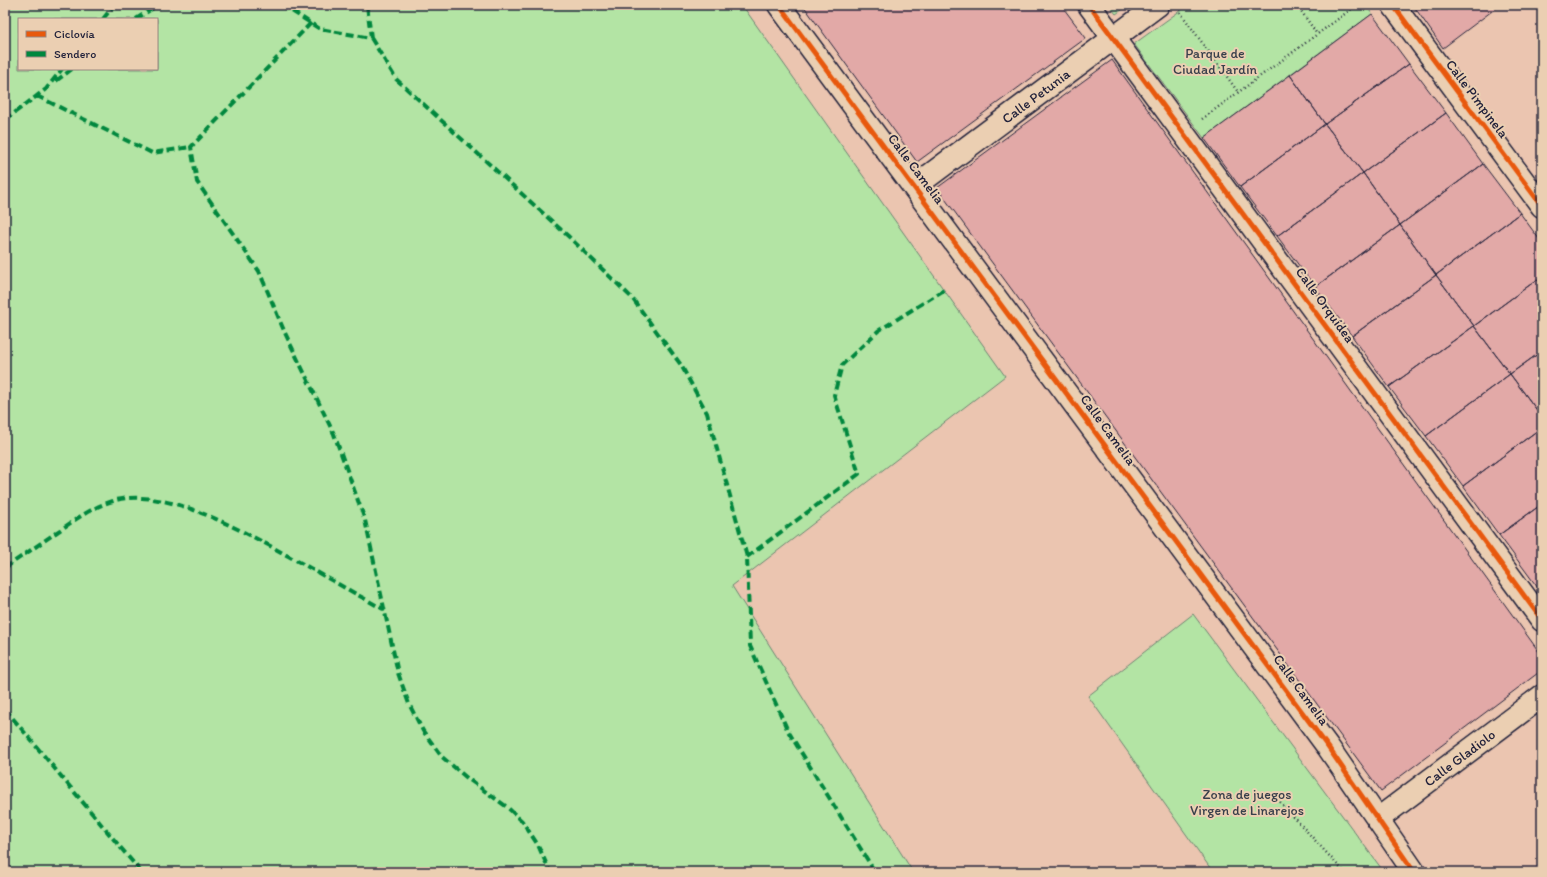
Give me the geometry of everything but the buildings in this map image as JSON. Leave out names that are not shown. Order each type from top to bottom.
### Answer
[{"type":"street","name":"Calle Camelia","points":[[779,5],[1328,747],[1414,872]]},
{"type":"street","name":"Calle Orquídea","points":[[1089,5],[1542,620]]},
{"type":"street","name":"Calle Petunia","points":[[914,186],[1158,5]]},
{"type":"street","name":"Calle Pimpinela","points":[[1393,5],[1542,206]]},
{"type":"street","name":"Calle Gladiolo","points":[[1378,819],[1542,696]]},
{"type":"path","points":[[1297,5],[1317,34]]},
{"type":"path","points":[[1200,121],[1357,5]]},
{"type":"path","points":[[1180,11],[1238,92]]},
{"type":"path","points":[[1280,802],[1344,872]]},
{"type":"green space","points":[[5,5],[742,5],[1005,376],[732,586],[913,872],[5,872]]},
{"type":"green space","points":[[1109,5],[1129,5],[1116,14]]},
{"type":"green space","name":"Parque de Ciudad Jardín","points":[[1188,5],[1366,5],[1372,14],[1204,138],[1134,44]]},
{"type":"green space","name":"Zona de juegos Virgen de Linarejos","points":[[1193,614],[1384,872],[1213,872],[1088,696]]},
{"type":"marked path","points":[[104,18],[114,5]]},
{"type":"marked path","points":[[138,18],[158,5]]},
{"type":"marked path","points":[[282,5],[320,29],[371,38],[367,5]]},
{"type":"marked path","points":[[311,23],[191,147],[197,182],[259,271],[285,333],[334,434],[365,520],[398,673],[409,704],[423,731],[442,757],[467,778],[507,807],[522,821],[538,845],[550,872]]},
{"type":"marked path","points":[[371,38],[396,79],[568,236],[632,298],[681,365],[707,413],[747,557],[750,646],[788,731],[875,872]]},
{"type":"marked path","points":[[5,120],[46,89],[61,70]]},
{"type":"marked path","points":[[56,81],[71,70]]},
{"type":"marked path","points":[[37,96],[152,153],[191,147]]},
{"type":"marked path","points":[[747,557],[859,474],[834,395],[842,365],[878,331],[944,290]]},
{"type":"marked path","points":[[5,568],[91,510],[113,501],[134,498],[158,500],[210,516],[260,540],[383,609]]},
{"type":"marked path","points":[[5,709],[141,872]]},
{"type":"cycle path","points":[[779,5],[1328,747],[1414,872]]},
{"type":"cycle path","points":[[1089,5],[1542,620]]},
{"type":"cycle path","points":[[1393,5],[1542,206]]}]
